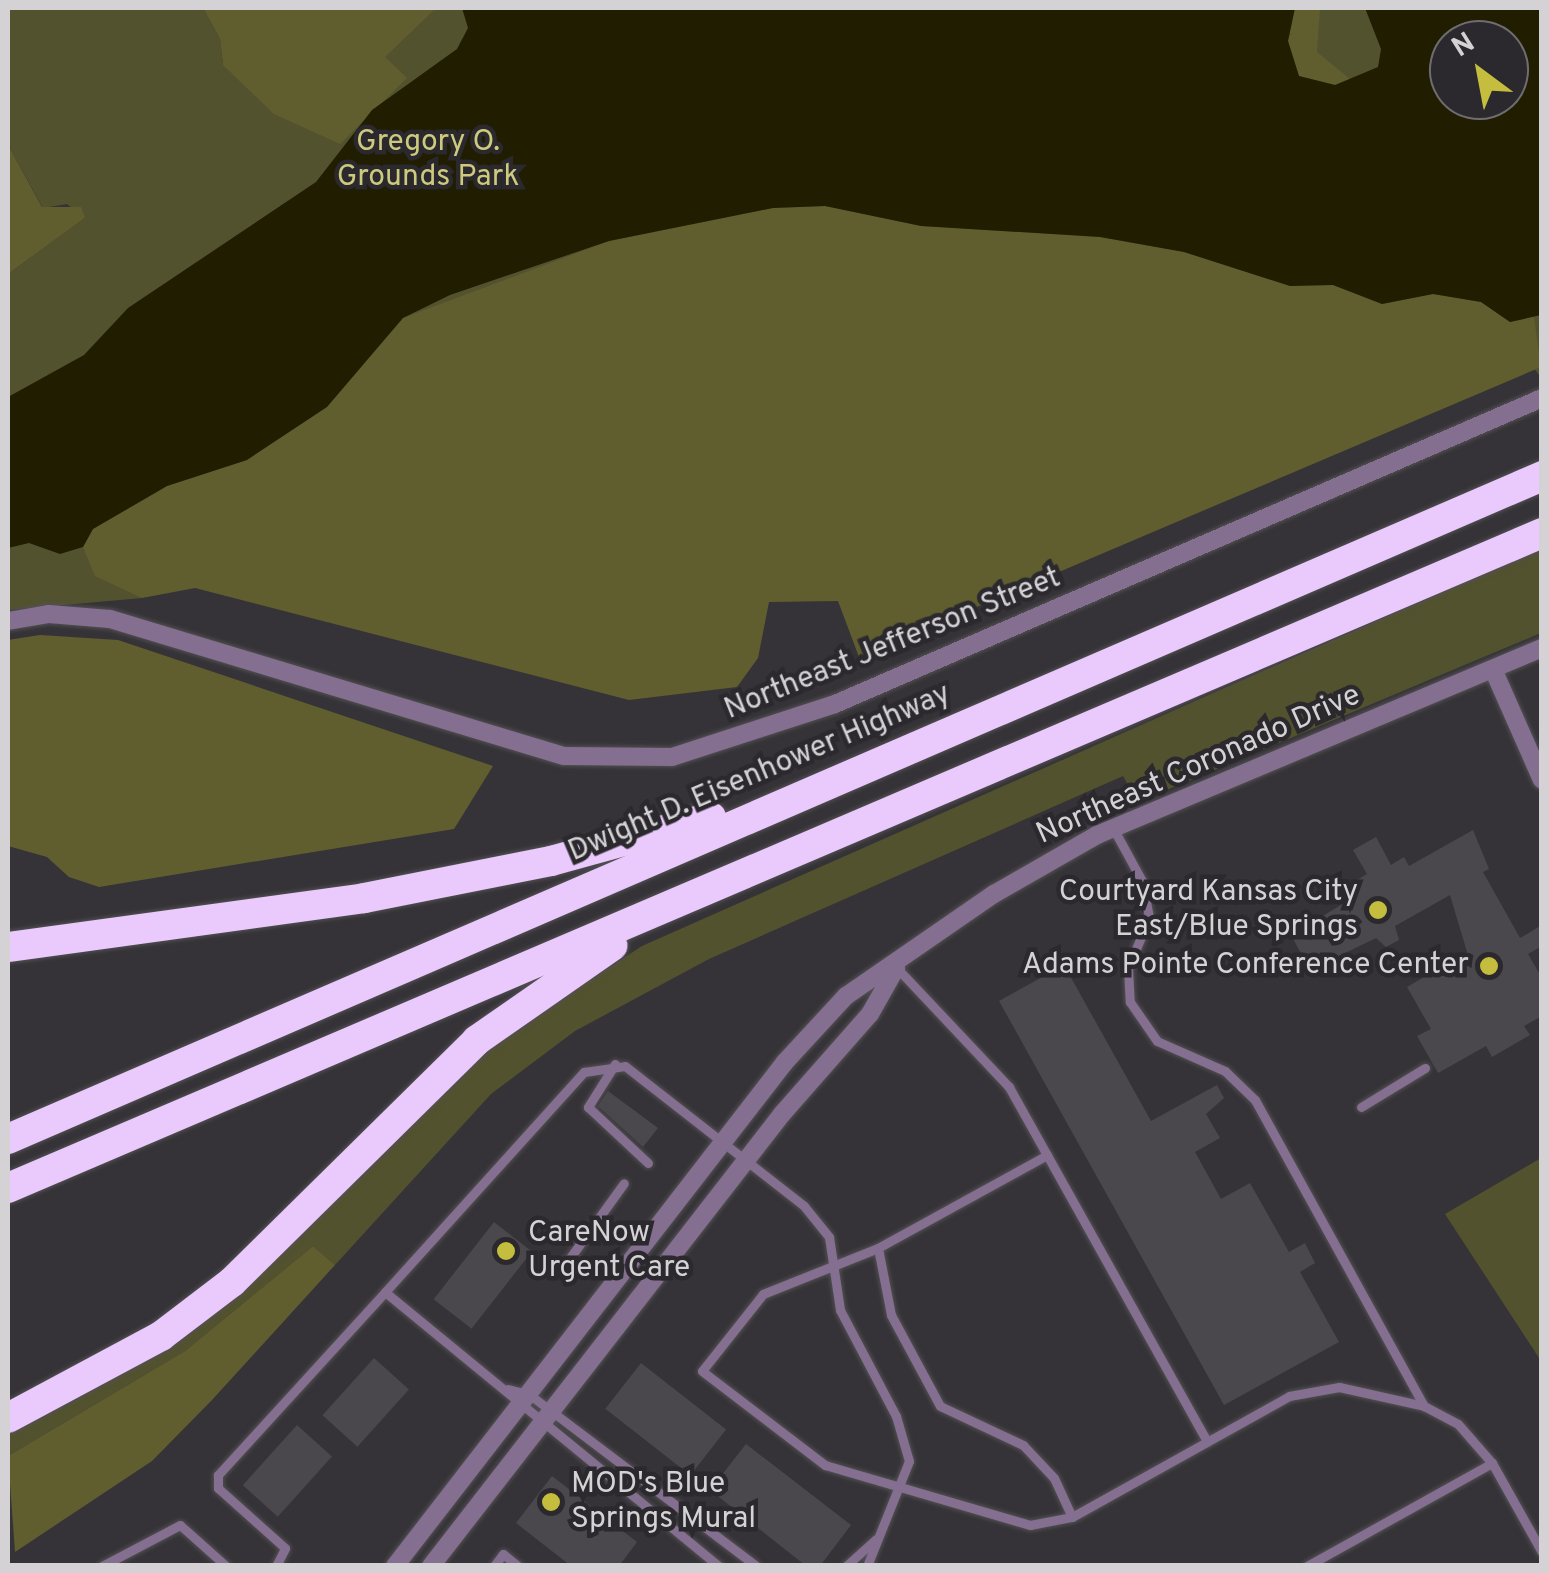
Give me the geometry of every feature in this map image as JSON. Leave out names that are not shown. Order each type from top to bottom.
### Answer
[{"type":"highway","name":"Dwight D. Eisenhower Highway","points":[[8,1139],[1542,476]]},
{"type":"highway","points":[[8,1188],[1542,533]]},
{"type":"highway","points":[[8,946],[364,898],[551,861],[815,788]]},
{"type":"highway","points":[[8,1418],[161,1336],[232,1282],[477,1040],[662,911]]},
{"type":"street","name":"Northeast Jefferson Street","points":[[8,620],[110,619],[564,756],[672,757],[835,704],[1542,398]]},
{"type":"street","name":"Northeast Coronado Drive","points":[[395,1566],[720,1145],[846,996],[896,967],[994,894],[1113,828],[1542,648]]},
{"type":"street","points":[[1493,670],[1542,780]]},
{"type":"street","name":"Northeast Coronado Drive","points":[[431,1566],[744,1162],[870,1014],[896,967]]},
{"type":"lane","points":[[1113,828],[1142,881],[1149,918],[1128,968],[1130,1002],[1158,1041],[1225,1071],[1255,1100],[1424,1406]]},
{"type":"lane","points":[[896,967],[1002,1077],[1207,1442]]},
{"type":"lane","points":[[615,1064],[820,1220],[847,1330],[906,1438],[904,1490],[876,1539],[868,1566]]},
{"type":"lane","points":[[615,1064],[588,1106],[648,1163]]},
{"type":"lane","points":[[276,1566],[285,1548],[218,1488],[218,1475],[584,1072],[615,1064]]},
{"type":"lane","points":[[1361,1106],[1425,1068]]},
{"type":"lane","points":[[1047,1155],[878,1248],[762,1294],[702,1371],[826,1465],[1006,1522],[1072,1516],[1314,1387],[1424,1406],[1458,1424],[1492,1463],[1542,1552]]},
{"type":"lane","points":[[566,1262],[624,1183]]},
{"type":"lane","points":[[878,1248],[891,1315],[940,1406],[1023,1444],[1054,1478],[1072,1516]]},
{"type":"lane","points":[[385,1292],[545,1418],[718,1566]]},
{"type":"lane","points":[[508,1389],[756,1566]]},
{"type":"lane","points":[[1307,1566],[1492,1463]]},
{"type":"lane","points":[[102,1566],[180,1526],[226,1566]]},
{"type":"lane","points":[[846,1566],[876,1539]]},
{"type":"lane","points":[[494,1566],[503,1554],[518,1566]]},
{"type":"green space","name":"Gregory O. Grounds Park","points":[[8,8],[203,8],[220,39],[223,65],[377,8],[1541,8],[1542,379],[1507,332],[107,534],[142,598],[8,610],[8,274],[85,218],[67,204],[43,208],[8,145]]},
{"type":"green space","points":[[1541,548],[1541,633],[1138,802],[1123,776],[709,959],[575,1031],[491,1094],[335,1265],[313,1246],[185,1351],[8,1456],[8,1429],[93,1388],[494,1042],[642,946]]},
{"type":"green space","points":[[1541,1158],[1541,1361],[1445,1214]]},
{"type":"shaded area","points":[[203,8],[436,8],[385,57],[407,78],[340,144],[274,114],[223,65],[220,39]]},
{"type":"shaded area","name":"Gregory O. Grounds Park","points":[[462,8],[1295,8],[1288,41],[1299,76],[1335,85],[1378,67],[1381,49],[1365,8],[1541,8],[1541,315],[1510,322],[1481,302],[1433,294],[1382,304],[1333,285],[1290,286],[1184,252],[1100,237],[921,226],[825,206],[773,208],[609,241],[450,295],[403,318],[327,407],[247,460],[167,486],[93,529],[83,547],[60,554],[29,543],[8,548],[8,397],[84,355],[128,308],[316,182],[372,110],[457,49],[468,28]]},
{"type":"shaded area","points":[[1295,8],[1320,8],[1317,52],[1351,80],[1335,85],[1299,76],[1288,41]]},
{"type":"shaded area","points":[[8,145],[42,207],[81,207],[85,218],[8,274]]},
{"type":"shaded area","points":[[825,206],[921,226],[1100,237],[1184,252],[1290,286],[1333,285],[1382,304],[1433,294],[1481,302],[1510,322],[1534,317],[1541,367],[859,657],[838,601],[769,602],[758,658],[737,687],[629,700],[195,588],[142,598],[95,576],[83,547],[93,529],[167,486],[247,460],[349,379],[403,318],[609,241],[773,208]]},
{"type":"shaded area","points":[[40,635],[118,640],[493,766],[454,829],[99,887],[69,877],[47,857],[8,846],[8,640]]},
{"type":"shaded area","points":[[313,1246],[335,1265],[212,1400],[152,1461],[15,1552],[8,1456],[185,1351]]},
{"type":"building","points":[[1473,830],[1489,869],[1483,872],[1520,938],[1542,925],[1542,946],[1528,954],[1542,978],[1542,1016],[1524,1026],[1530,1035],[1492,1057],[1486,1046],[1438,1073],[1417,1036],[1431,1029],[1407,987],[1467,952],[1450,895],[1395,926],[1399,940],[1386,947],[1376,938],[1310,970],[1291,935],[1356,896],[1350,884],[1367,874],[1353,850],[1376,837],[1391,865],[1404,857],[1409,866]]},
{"type":"building","points":[[1064,965],[1151,1121],[1217,1085],[1224,1098],[1206,1114],[1220,1138],[1195,1152],[1221,1199],[1250,1183],[1289,1252],[1305,1243],[1315,1263],[1300,1272],[1339,1342],[1224,1405],[999,1001]]},
{"type":"building","points":[[608,1091],[658,1128],[643,1147],[598,1106]]},
{"type":"building","points":[[494,1222],[532,1252],[471,1329],[434,1299]]},
{"type":"building","points":[[374,1358],[409,1389],[357,1447],[322,1415]]},
{"type":"building","points":[[641,1363],[726,1429],[690,1475],[605,1409]]},
{"type":"building","points":[[297,1425],[332,1456],[278,1517],[243,1485]]},
{"type":"building","points":[[746,1444],[851,1525],[820,1566],[806,1566],[710,1490]]},
{"type":"building","points":[[552,1476],[637,1542],[619,1566],[571,1566],[516,1523]]},
{"type":"place","name":"Courtyard Kansas City East/Blue Springs","points":[[1378,910]]},
{"type":"place","name":"Adams Pointe Conference Center","points":[[1489,966]]},
{"type":"place","name":"CareNow Urgent Care","points":[[506,1251]]},
{"type":"place","name":"MOD's Blue Springs Mural","points":[[551,1502]]}]
